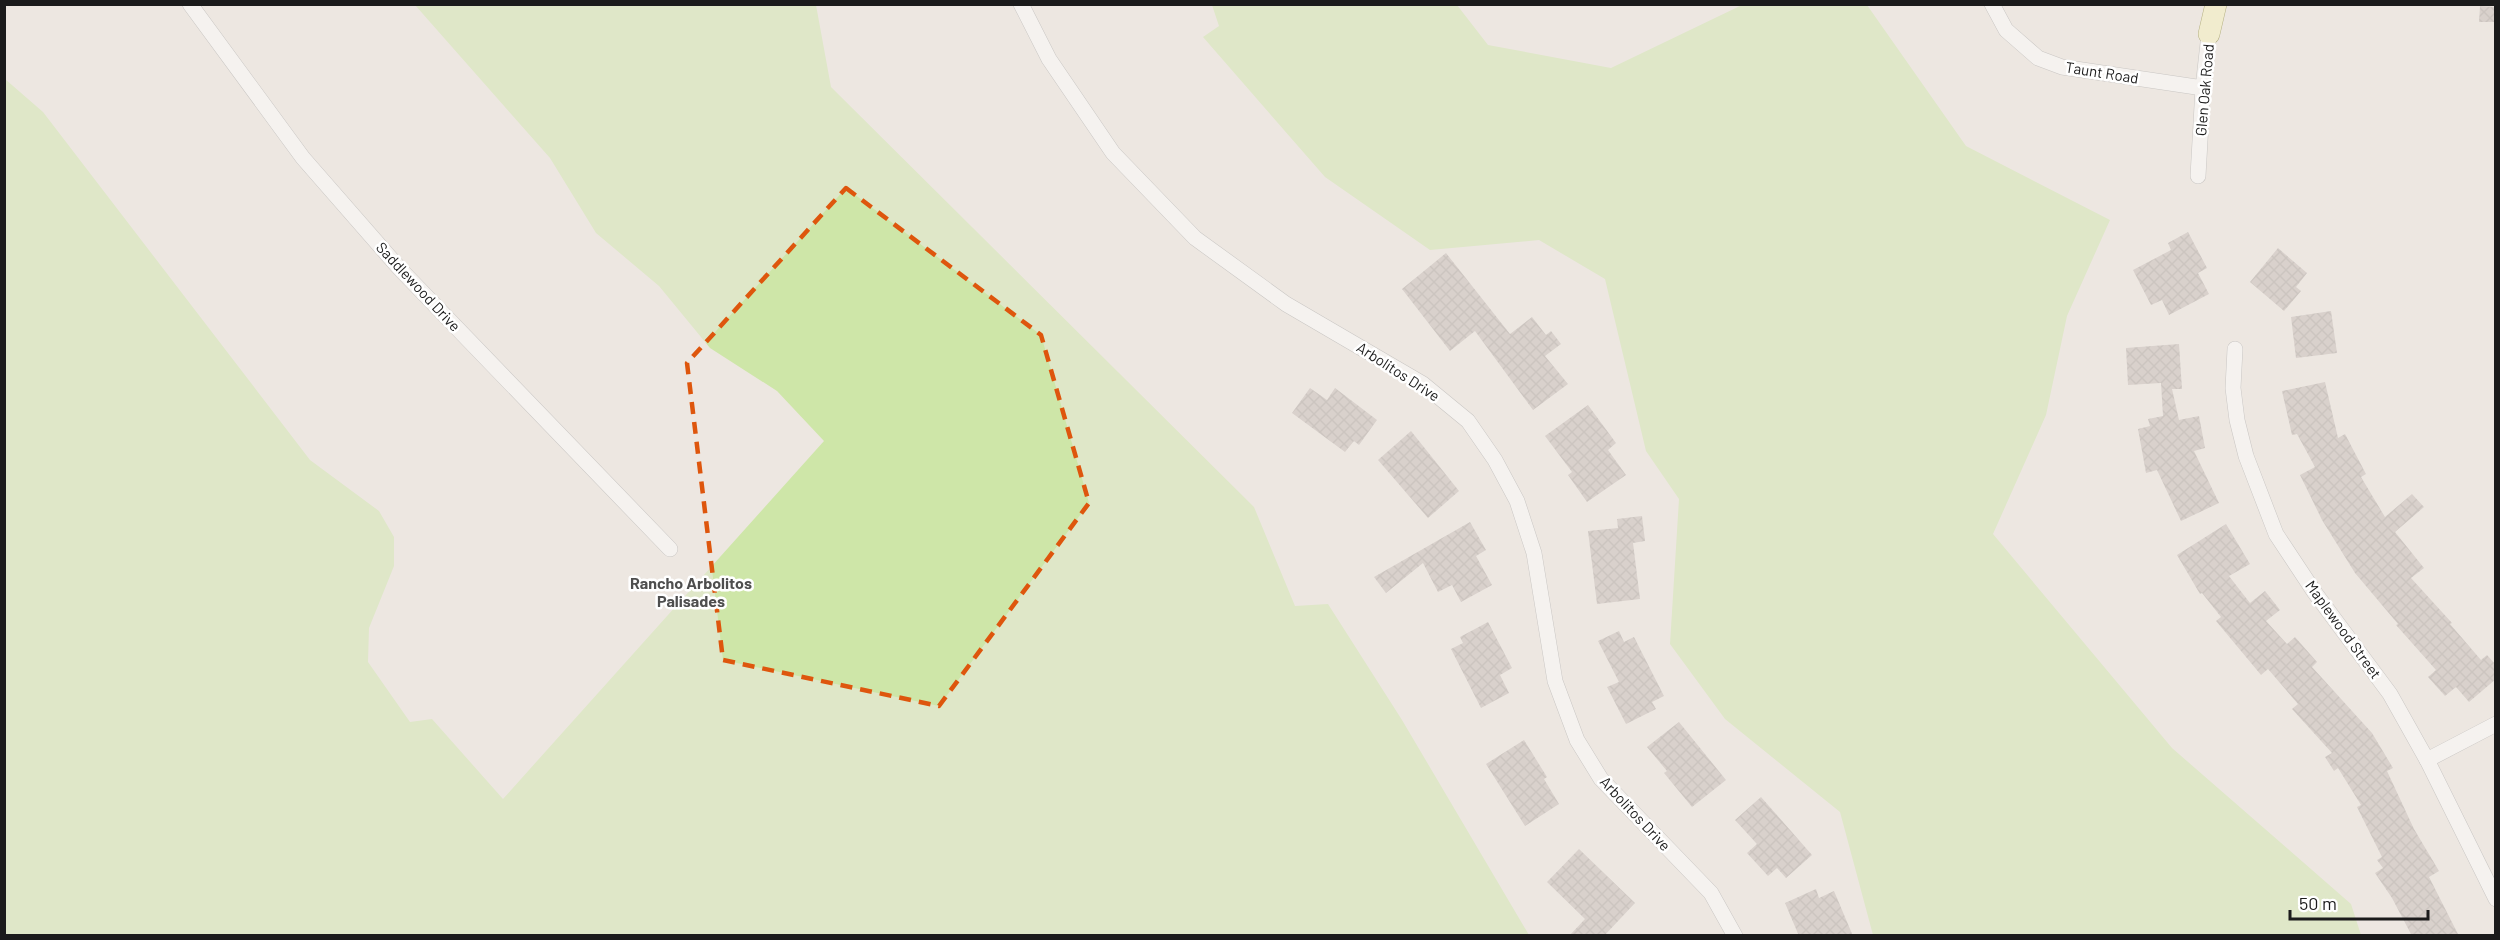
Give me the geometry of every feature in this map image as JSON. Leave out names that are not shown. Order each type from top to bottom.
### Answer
[{"type":"street","name":"Saddlewood Drive","points":[[190,4],[303,158],[400,269],[670,549]]},
{"type":"street","name":"Arbolitos Drive","points":[[1021,4],[1050,59],[1113,153],[1195,238],[1286,304],[1423,384],[1468,421],[1495,460],[1517,501],[1534,553],[1555,681],[1577,740],[1601,779],[1711,893],[1735,936]]},
{"type":"street","name":"Taunt Road","points":[[1992,4],[2006,30],[2038,58],[2062,67],[2203,88]]},
{"type":"street","name":"Glen Oak Road","points":[[2198,176],[2203,88],[2209,34],[2216,4]]},
{"type":"street","name":"Maplewood Street","points":[[2235,349],[2233,387],[2237,420],[2246,456],[2276,534],[2314,593],[2390,694],[2427,760],[2496,899]]},
{"type":"street","points":[[2427,760],[2496,724]]},
{"type":"highlighted area","points":[[846,188],[1041,335],[1089,503],[939,706],[723,660],[687,363]]},
{"type":"green space","points":[[415,5],[816,5],[831,87],[1254,507],[1295,606],[1328,604],[1402,720],[1529,935],[5,935],[5,79],[43,112],[310,460],[379,511],[394,537],[394,566],[369,628],[368,662],[410,722],[432,719],[503,799],[824,441],[777,391],[710,348],[659,286],[596,233],[550,158]]},
{"type":"green space","points":[[1212,5],[1457,5],[1488,45],[1611,68],[1742,5],[1867,5],[1966,146],[2110,220],[2067,316],[2046,415],[1993,534],[2172,748],[2351,904],[2361,935],[1873,935],[1840,812],[1725,719],[1670,644],[1679,499],[1646,451],[1605,279],[1539,240],[1430,250],[1325,177],[1203,37],[1219,26]]},
{"type":"building","points":[[2480,6],[2496,7],[2496,22],[2479,22]]},
{"type":"building","points":[[2188,232],[2207,268],[2198,273],[2209,294],[2169,315],[2162,300],[2151,305],[2133,270],[2171,250],[2168,243]]},
{"type":"building","points":[[2278,248],[2307,273],[2296,287],[2301,291],[2284,311],[2250,282]]},
{"type":"building","points":[[1446,253],[1510,334],[1532,317],[1546,335],[1551,331],[1561,344],[1545,356],[1568,384],[1533,410],[1475,331],[1450,351],[1402,289]]},
{"type":"building","points":[[2331,311],[2337,353],[2296,358],[2291,317]]},
{"type":"building","points":[[2179,344],[2182,389],[2172,389],[2179,420],[2199,416],[2205,448],[2194,451],[2219,503],[2181,521],[2157,470],[2146,473],[2138,429],[2150,426],[2148,419],[2163,416],[2161,383],[2128,385],[2126,348]]},
{"type":"building","points":[[2325,382],[2338,438],[2345,434],[2366,474],[2361,477],[2385,517],[2412,494],[2424,507],[2395,532],[2424,568],[2411,578],[2452,623],[2450,624],[2481,660],[2487,655],[2496,665],[2496,679],[2469,702],[2456,687],[2445,696],[2428,677],[2436,670],[2396,625],[2398,624],[2355,573],[2322,520],[2300,475],[2315,467],[2297,434],[2292,435],[2282,391]]},
{"type":"building","points":[[1310,388],[1327,400],[1335,388],[1377,420],[1359,445],[1354,441],[1345,452],[1292,413]]},
{"type":"building","points":[[1588,405],[1616,443],[1608,450],[1626,475],[1587,502],[1568,475],[1572,472],[1545,436]]},
{"type":"building","points":[[1411,431],[1459,491],[1428,518],[1378,460]]},
{"type":"building","points":[[1642,516],[1645,541],[1633,543],[1640,599],[1597,604],[1588,531],[1618,528],[1617,519]]},
{"type":"building","points":[[1470,522],[1486,550],[1476,556],[1492,585],[1461,602],[1452,585],[1438,592],[1423,563],[1386,593],[1374,577]]},
{"type":"building","points":[[2226,524],[2250,564],[2229,576],[2250,603],[2265,591],[2280,610],[2266,621],[2287,644],[2295,637],[2317,662],[2312,667],[2372,733],[2393,768],[2387,771],[2414,829],[2439,871],[2429,877],[2459,936],[2412,936],[2392,898],[2375,873],[2383,868],[2377,860],[2382,857],[2357,807],[2361,805],[2338,768],[2334,771],[2325,757],[2332,753],[2292,709],[2298,704],[2268,669],[2261,675],[2216,621],[2221,617],[2202,593],[2200,594],[2177,555]]},
{"type":"building","points":[[1488,622],[1512,668],[1500,675],[1509,693],[1481,708],[1451,649],[1463,643],[1460,637]]},
{"type":"building","points":[[1619,631],[1624,642],[1634,637],[1664,696],[1652,702],[1656,709],[1626,724],[1607,687],[1619,682],[1598,641]]},
{"type":"building","points":[[1679,722],[1726,780],[1692,807],[1664,773],[1667,771],[1647,747]]},
{"type":"building","points":[[1524,740],[1547,777],[1544,779],[1559,804],[1525,826],[1486,764]]},
{"type":"building","points":[[1761,797],[1812,855],[1786,878],[1777,868],[1768,876],[1747,853],[1757,844],[1735,820]]},
{"type":"building","points":[[1579,849],[1635,903],[1604,936],[1569,936],[1585,919],[1547,882]]},
{"type":"building","points":[[1816,889],[1819,898],[1834,891],[1853,936],[1799,936],[1785,903]]},
{"type":"district","name":"Rancho Arbolitos Palisades","points":[[691,592]]}]
